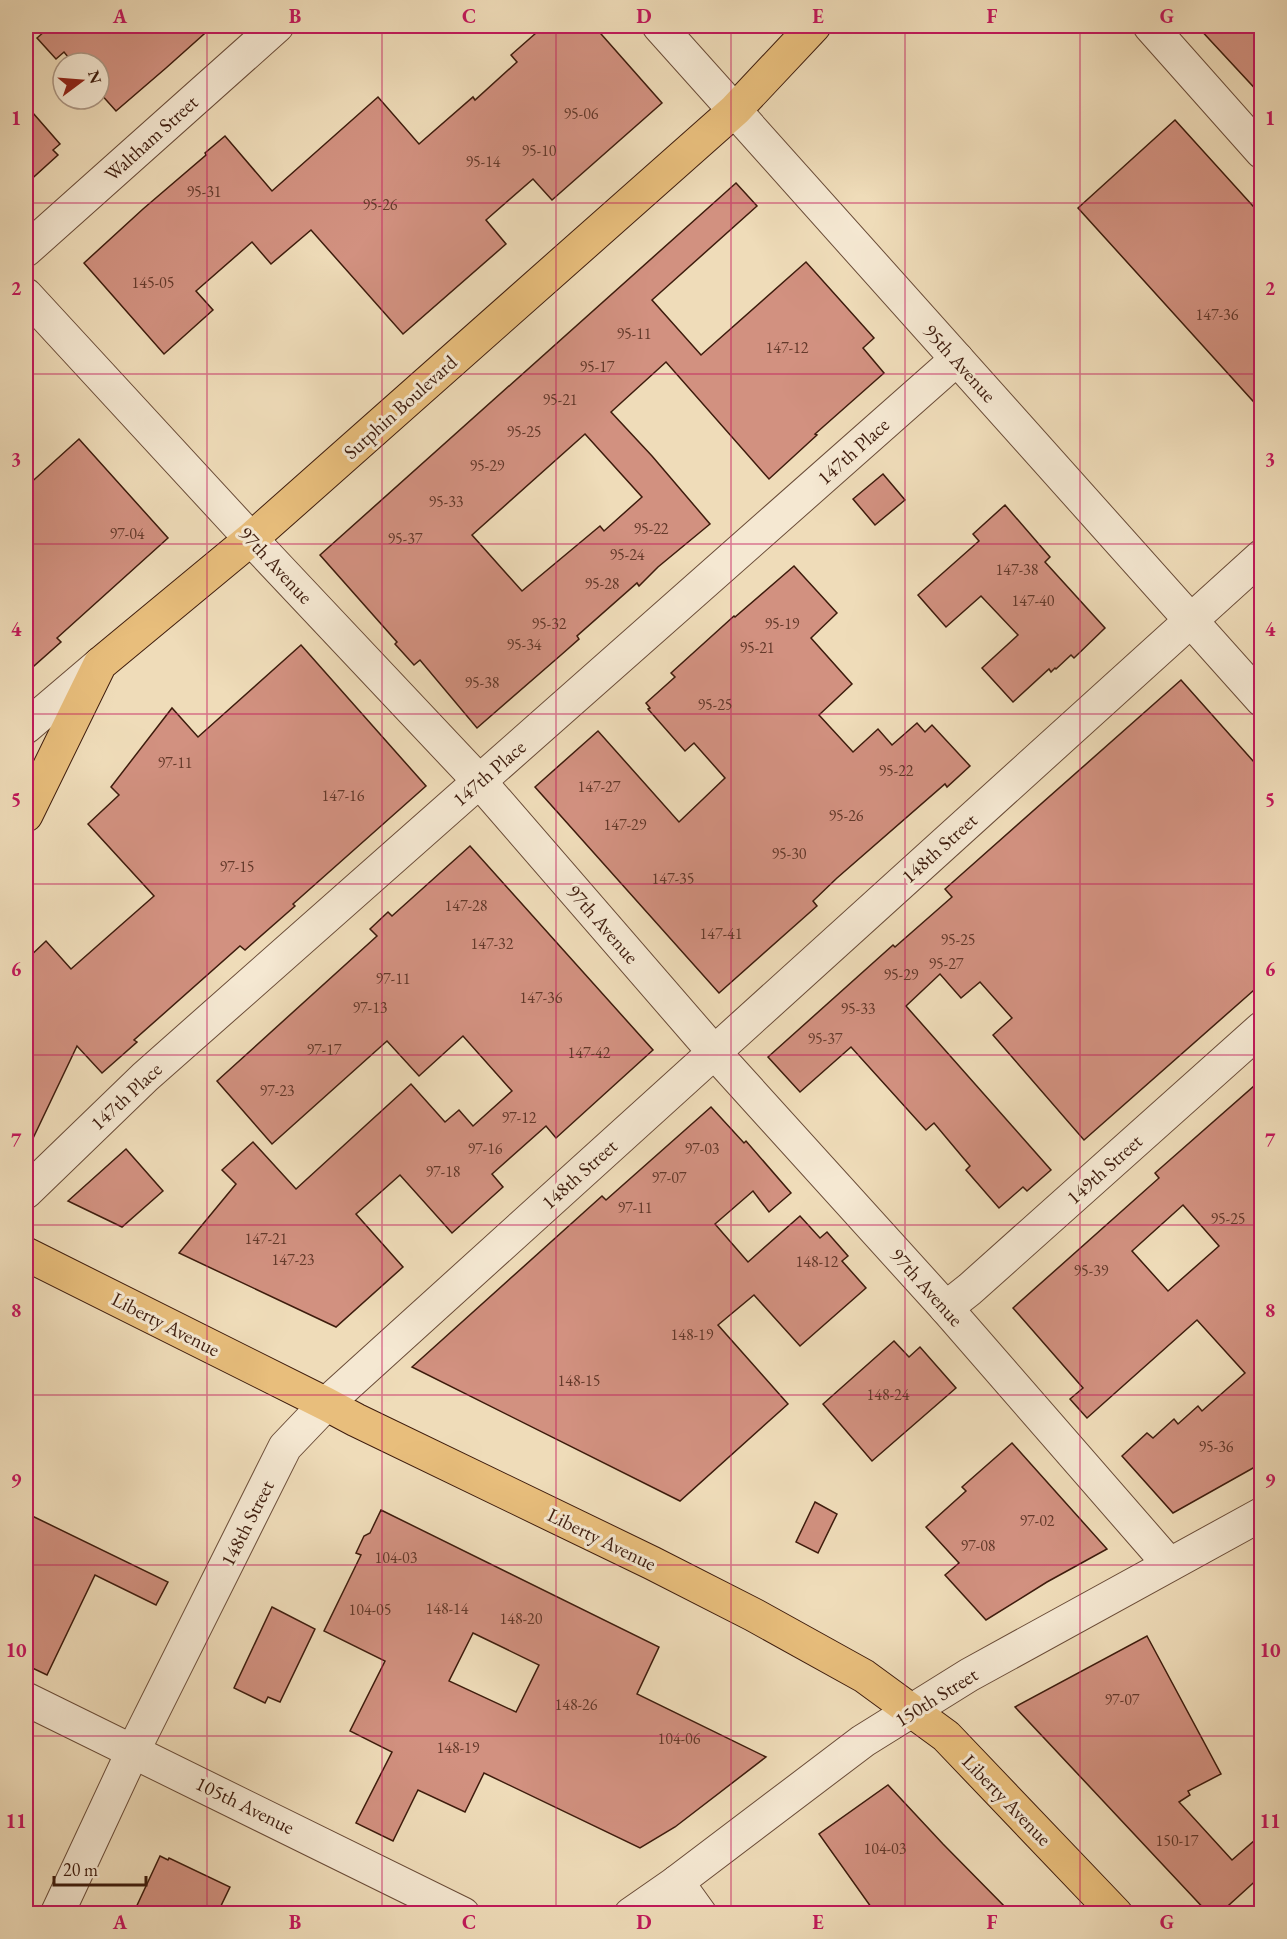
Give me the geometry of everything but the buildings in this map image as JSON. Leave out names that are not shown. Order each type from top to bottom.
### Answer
[{"type":"main road","name":"Sutphin Boulevard","points":[[26,815],[100,664],[251,539],[735,110],[814,26]]},
{"type":"main road","name":"Liberty Avenue","points":[[26,1254],[356,1420],[652,1563],[754,1615],[864,1676],[946,1736],[1116,1914]]},
{"type":"street","name":"Waltham Street","points":[[26,250],[277,26]]},
{"type":"street","name":"95th Avenue","points":[[659,26],[1262,700]]},
{"type":"street","points":[[1150,26],[1262,152]]},
{"type":"street","name":"97th Avenue","points":[[26,295],[251,539],[480,782],[714,1052],[946,1308],[1169,1563]]},
{"type":"street","name":"147th Place","points":[[26,1192],[145,1077],[957,359]]},
{"type":"street","name":"148th Street","points":[[57,1914],[133,1751],[285,1447],[326,1404],[1262,556]]},
{"type":"street","points":[[26,727],[100,664]]},
{"type":"street","name":"149th Street","points":[[946,1308],[1262,1028]]},
{"type":"street","name":"150th Street","points":[[632,1914],[863,1741],[969,1675],[1169,1563],[1262,1514]]},
{"type":"street","name":"105th Avenue","points":[[26,1699],[463,1914]]},
{"type":"street","points":[[677,1882],[700,1914]]}]
